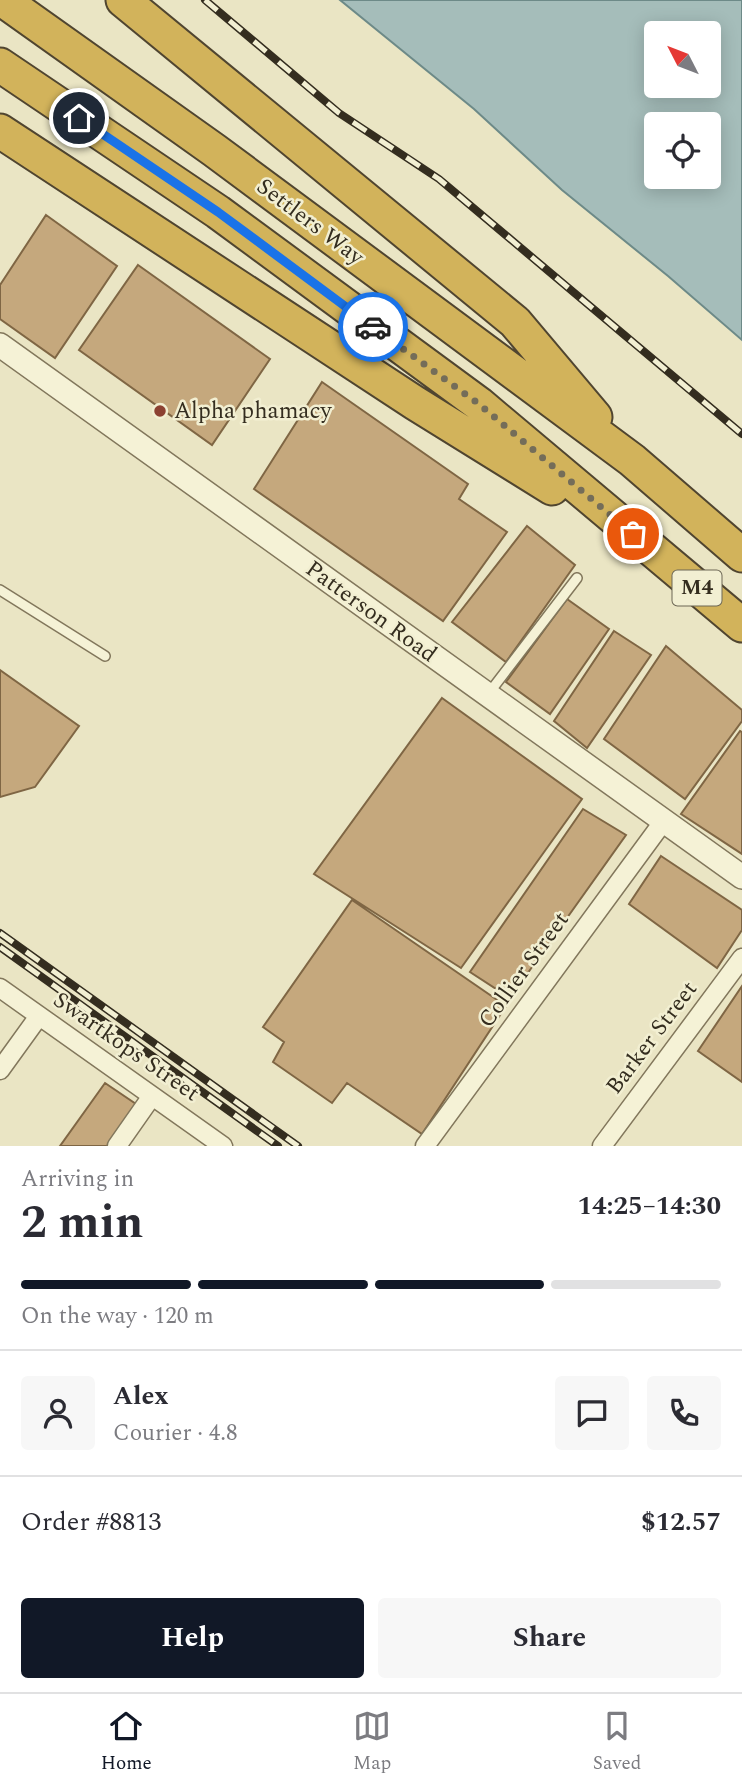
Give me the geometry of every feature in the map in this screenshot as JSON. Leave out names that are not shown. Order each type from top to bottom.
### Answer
[{"type":"highway","name":"Settlers Way","points":[[3,0],[204,143],[632,460],[742,555]]},
{"type":"highway","points":[[123,0],[515,322],[632,460]]},
{"type":"highway","name":"Settlers Way","points":[[0,65],[218,212],[479,404],[742,625]]},
{"type":"highway","points":[[0,131],[415,403],[652,551]]},
{"type":"street","name":"Patterson Road","points":[[0,345],[742,877]]},
{"type":"street","name":"Collier Street","points":[[425,1146],[663,822]]},
{"type":"street","name":"Barker Street","points":[[602,1146],[742,958]]},
{"type":"street","name":"Swartkops Street","points":[[0,988],[223,1146]]},
{"type":"street","points":[[0,1070],[39,1016]]},
{"type":"street","points":[[117,1146],[152,1096]]},
{"type":"lane","points":[[487,696],[577,578]]},
{"type":"lane","points":[[0,590],[105,656]]},
{"type":"water","points":[[340,0],[742,0],[742,340],[562,190],[474,109]]},
{"type":"building","points":[[46,215],[117,266],[55,358],[0,319],[0,285]]},
{"type":"building","points":[[138,265],[270,359],[212,445],[79,350]]},
{"type":"building","points":[[322,382],[468,484],[459,499],[507,532],[443,621],[254,489]]},
{"type":"building","points":[[527,526],[575,565],[506,662],[452,622]]},
{"type":"building","points":[[567,599],[609,629],[550,714],[506,682]]},
{"type":"building","points":[[614,631],[651,655],[587,748],[554,721]]},
{"type":"building","points":[[666,646],[742,710],[742,721],[685,799],[604,739]]},
{"type":"building","points":[[0,670],[79,726],[35,787],[0,797]]},
{"type":"building","points":[[442,698],[582,799],[461,968],[314,874]]},
{"type":"building","points":[[740,731],[742,732],[742,854],[681,814]]},
{"type":"building","points":[[583,809],[626,835],[510,998],[470,972]]},
{"type":"building","points":[[661,856],[742,910],[742,930],[717,968],[629,904]]},
{"type":"building","points":[[352,900],[506,1006],[422,1134],[347,1083],[332,1103],[273,1062],[284,1042],[263,1027]]},
{"type":"building","points":[[742,986],[742,1082],[698,1051]]},
{"type":"building","points":[[105,1083],[136,1104],[107,1146],[60,1146]]},
{"type":"railway","points":[[205,0],[339,113],[439,179],[742,434]]},
{"type":"railway","points":[[0,933],[298,1146]]},
{"type":"railway","points":[[0,947],[278,1146]]},
{"type":"way so far","points":[[373,327],[479,404],[633,534]]},
{"type":"place","name":"Alpha phamacy","points":[[160,411]]},
{"type":"route","points":[[79,118],[218,212],[373,327]]}]
